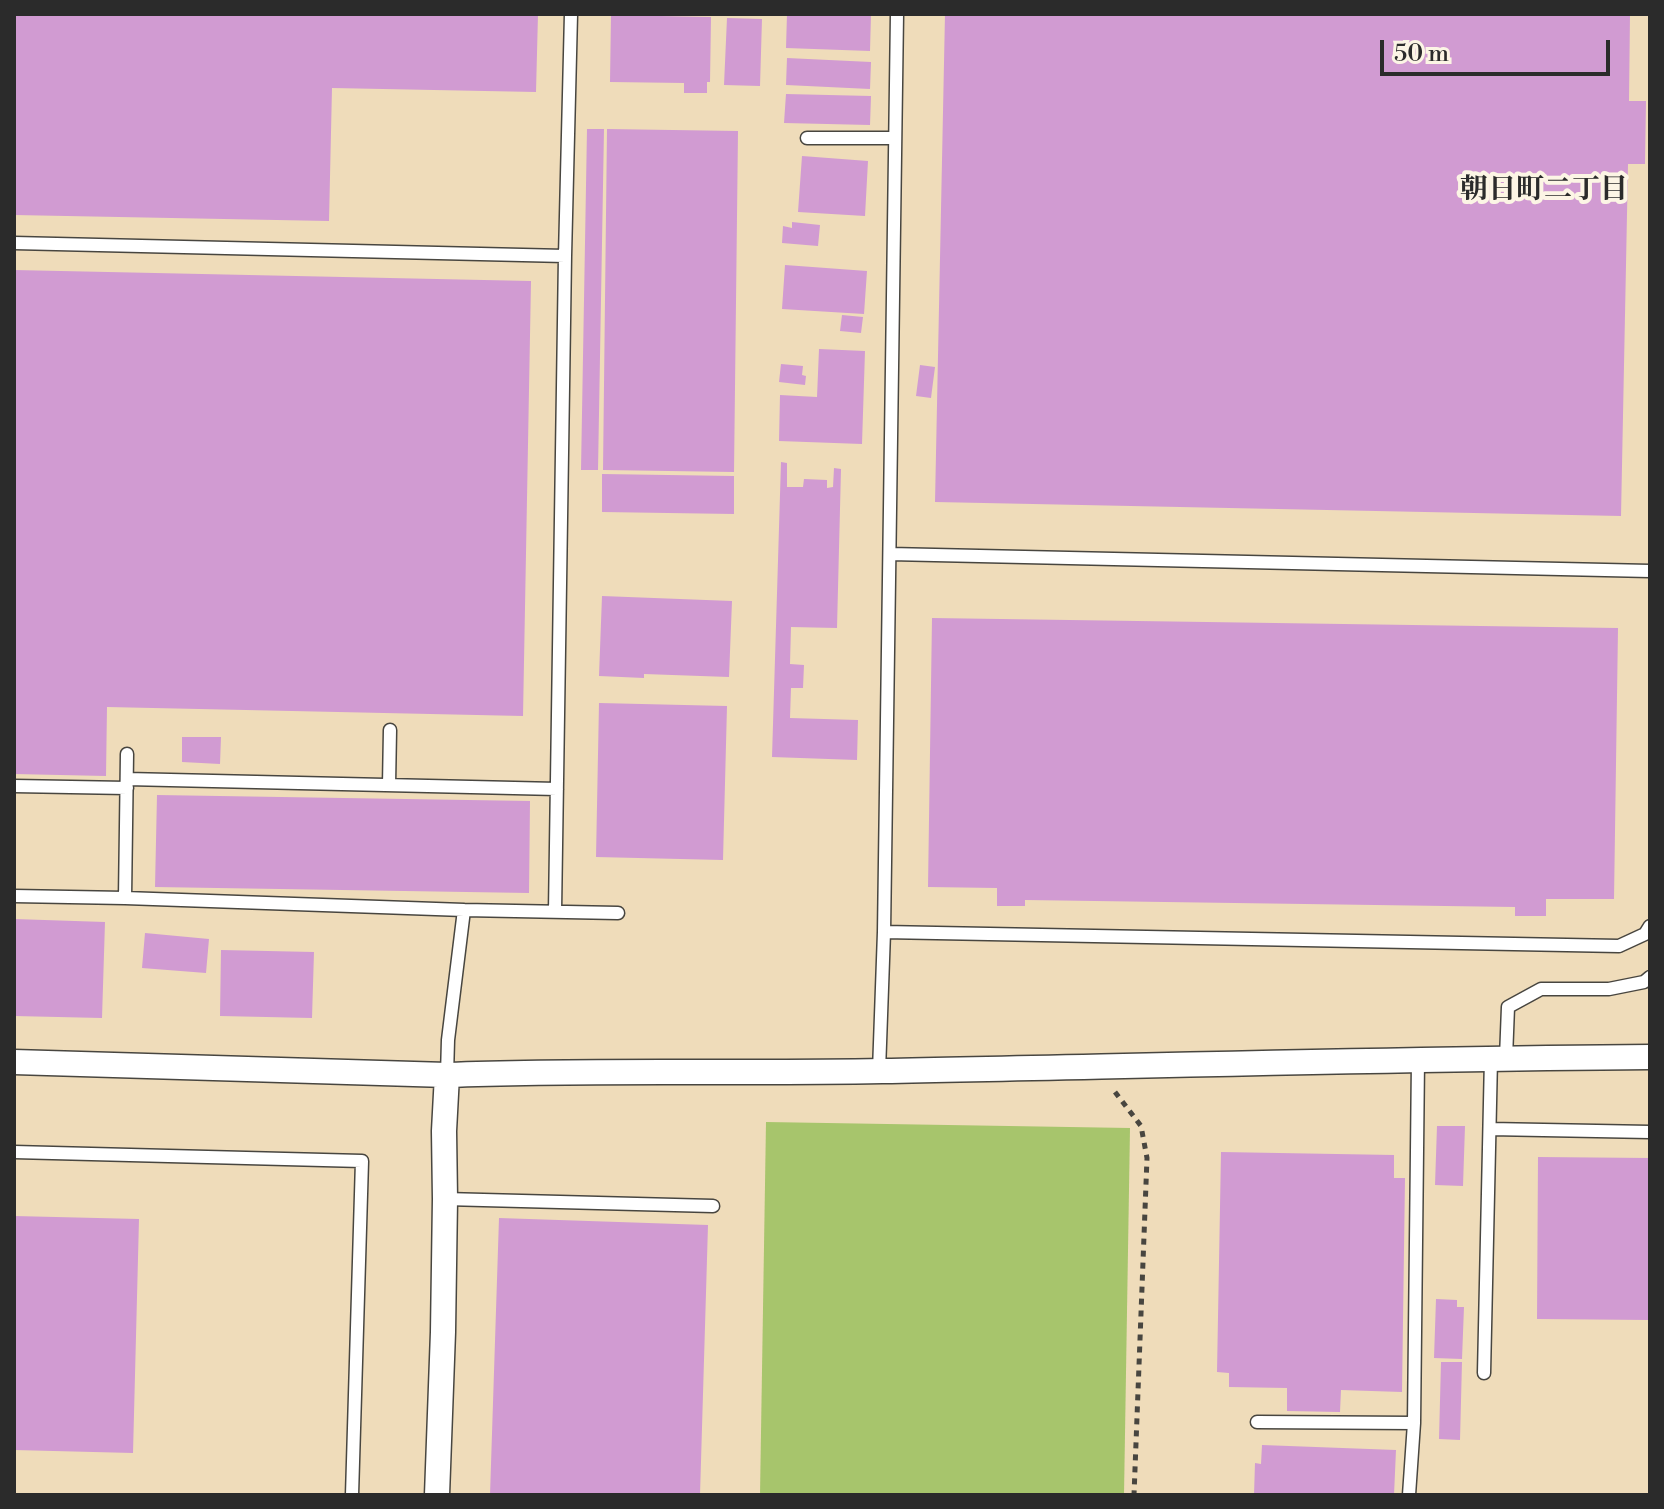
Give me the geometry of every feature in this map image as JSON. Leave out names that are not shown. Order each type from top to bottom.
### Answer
[{"type":"street","points":[[14,1062],[447,1075],[879,1071],[1650,1057]]},
{"type":"street","points":[[437,1495],[447,1075]]},
{"type":"lane","points":[[555,911],[571,14]]},
{"type":"lane","points":[[879,1071],[884,932],[897,14]]},
{"type":"lane","points":[[807,138],[894,138]]},
{"type":"lane","points":[[14,243],[565,256]]},
{"type":"lane","points":[[890,554],[1650,571]]},
{"type":"lane","points":[[389,785],[390,730]]},
{"type":"lane","points":[[125,898],[127,754]]},
{"type":"lane","points":[[14,786],[389,785],[557,789]]},
{"type":"lane","points":[[14,896],[618,913]]},
{"type":"lane","points":[[447,1075],[448,1040],[464,910]]},
{"type":"lane","points":[[884,932],[1619,946],[1645,934],[1650,926]]},
{"type":"lane","points":[[1484,1373],[1490,1129],[1508,1007],[1541,989],[1609,989],[1644,982],[1650,977]]},
{"type":"lane","points":[[1409,1495],[1414,1423],[1418,1060]]},
{"type":"lane","points":[[1490,1129],[1650,1132]]},
{"type":"lane","points":[[14,1152],[362,1161],[352,1495]]},
{"type":"lane","points":[[445,1199],[713,1206]]},
{"type":"lane","points":[[1257,1422],[1414,1423]]},
{"type":"path","points":[[1094,1066],[1141,1126],[1147,1158],[1134,1495]]},
{"type":"green space","points":[[766,1122],[1130,1128],[1124,1495],[760,1495]]},
{"type":"building","points":[[14,14],[538,14],[536,92],[332,88],[329,221],[14,215]]},
{"type":"building","points":[[787,14],[871,14],[870,51],[786,48]]},
{"type":"building","points":[[945,14],[1630,14],[1629,101],[1646,101],[1645,164],[1628,164],[1621,516],[935,502]]},
{"type":"building","points":[[611,15],[711,17],[710,82],[707,82],[707,93],[684,93],[684,83],[610,82]]},
{"type":"building","points":[[727,18],[762,19],[760,86],[724,85]]},
{"type":"building","points":[[787,58],[871,62],[870,89],[786,85]]},
{"type":"building","points":[[786,94],[871,96],[870,125],[784,123]]},
{"type":"building","points":[[587,129],[604,129],[598,470],[581,470]]},
{"type":"building","points":[[607,129],[738,131],[734,472],[603,470]]},
{"type":"building","points":[[802,156],[868,161],[865,216],[798,212]]},
{"type":"building","points":[[792,222],[820,225],[818,246],[782,243],[783,226],[792,228]]},
{"type":"building","points":[[785,265],[867,271],[864,314],[782,309]]},
{"type":"building","points":[[14,270],[531,281],[523,716],[107,707],[106,776],[14,774]]},
{"type":"building","points":[[842,315],[863,317],[861,333],[840,331]]},
{"type":"building","points":[[819,349],[865,351],[862,444],[779,441],[780,395],[817,397]]},
{"type":"building","points":[[781,364],[803,366],[805,385],[779,382]]},
{"type":"building","points":[[920,365],[935,367],[931,398],[916,396]]},
{"type":"building","points":[[781,462],[787,463],[787,487],[803,487],[804,479],[827,480],[827,488],[833,487],[834,468],[841,469],[837,628],[791,627],[790,664],[804,665],[803,688],[791,688],[790,718],[858,720],[857,760],[772,757]]},
{"type":"building","points":[[602,474],[734,476],[734,514],[602,512]]},
{"type":"building","points":[[602,596],[732,601],[729,677],[599,676]]},
{"type":"building","points":[[932,618],[1618,628],[1614,899],[1546,899],[1546,916],[1515,916],[1515,907],[1025,900],[1025,906],[997,906],[997,888],[928,887]]},
{"type":"building","points":[[599,703],[727,706],[723,860],[596,857]]},
{"type":"building","points":[[182,737],[221,737],[220,764],[182,762]]},
{"type":"building","points":[[157,795],[530,801],[529,893],[155,887]]},
{"type":"building","points":[[14,919],[105,922],[102,1018],[14,1016]]},
{"type":"building","points":[[145,933],[209,939],[206,973],[142,968]]},
{"type":"building","points":[[221,950],[314,952],[312,1018],[220,1016]]},
{"type":"building","points":[[1437,1126],[1465,1126],[1463,1186],[1435,1185]]},
{"type":"building","points":[[1221,1152],[1394,1155],[1394,1178],[1405,1178],[1402,1392],[1341,1390],[1340,1412],[1287,1411],[1287,1388],[1229,1387],[1229,1373],[1217,1372]]},
{"type":"building","points":[[1538,1157],[1650,1158],[1650,1320],[1537,1319]]},
{"type":"building","points":[[14,1216],[139,1219],[133,1453],[14,1450]]},
{"type":"building","points":[[499,1218],[708,1225],[700,1495],[490,1495]]},
{"type":"building","points":[[1436,1299],[1457,1300],[1457,1307],[1464,1307],[1462,1359],[1434,1358]]},
{"type":"building","points":[[1441,1362],[1462,1362],[1460,1440],[1439,1439]]},
{"type":"building","points":[[1262,1445],[1396,1450],[1394,1495],[1254,1495],[1255,1463],[1261,1464]]},
{"type":"district","name":"朝日町二丁目","points":[[1544,191]]}]
